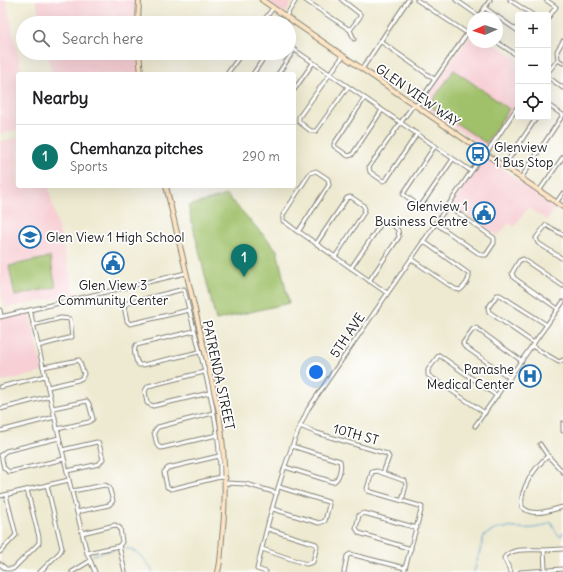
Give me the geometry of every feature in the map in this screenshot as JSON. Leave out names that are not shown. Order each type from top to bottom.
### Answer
[{"type":"street","points":[[138,16],[139,0]]},
{"type":"street","name":"GLEN VIEW WAY","points":[[262,0],[286,16]]},
{"type":"street","points":[[286,16],[296,0]]},
{"type":"street","points":[[305,0],[350,30],[354,39]]},
{"type":"street","points":[[342,0],[360,14],[360,17],[350,30]]},
{"type":"street","points":[[362,69],[408,0]]},
{"type":"street","points":[[417,0],[467,33],[434,79],[400,122],[369,168],[370,172],[383,181],[386,180],[417,134]]},
{"type":"street","points":[[456,0],[472,12]]},
{"type":"street","points":[[481,12],[490,0]]},
{"type":"street","points":[[510,0],[528,12]]},
{"type":"street","points":[[546,0],[556,7],[551,14]]},
{"type":"street","points":[[267,16],[273,8]]},
{"type":"street","points":[[484,8],[515,29]]},
{"type":"street","name":"GLEN VIEW WAY","points":[[296,23],[563,207]]},
{"type":"street","points":[[380,41],[434,79]]},
{"type":"street","points":[[551,68],[558,60],[557,51],[563,41]]},
{"type":"street","points":[[503,46],[515,54]]},
{"type":"street","points":[[296,51],[471,171]]},
{"type":"street","points":[[343,56],[299,117],[300,124],[311,131],[318,129],[348,86]]},
{"type":"street","points":[[140,60],[141,72]]},
{"type":"street","points":[[228,72],[237,60]]},
{"type":"street","points":[[254,72],[262,60]]},
{"type":"street","points":[[279,72],[287,60]]},
{"type":"street","points":[[558,60],[563,63]]},
{"type":"street","points":[[296,87],[312,63]]},
{"type":"street","points":[[551,79],[563,88]]},
{"type":"street","points":[[364,99],[334,144],[336,148],[345,154],[352,156],[382,110]]},
{"type":"street","points":[[521,178],[563,115],[551,107]]},
{"type":"street","name":"5TH AVE","points":[[266,572],[257,569],[262,549],[285,467],[292,446],[308,409],[471,171],[485,154],[515,110]]},
{"type":"street","points":[[504,166],[535,120]]},
{"type":"street","points":[[435,146],[402,194],[418,205],[422,204],[453,159]]},
{"type":"street","points":[[539,191],[563,157]]},
{"type":"street","points":[[298,232],[329,185],[328,179],[314,170],[310,173],[282,218],[284,222],[298,232],[316,244],[334,257],[387,293]]},
{"type":"street","name":"PATRENDA STREET","points":[[166,188],[218,412],[226,478],[225,515],[218,572]]},
{"type":"street","points":[[556,203],[563,193]]},
{"type":"street","points":[[316,244],[347,198],[351,197],[363,204],[365,210],[363,214],[334,257]]},
{"type":"street","points":[[435,223],[481,255],[486,255],[494,243],[494,238],[448,206]]},
{"type":"street","points":[[351,268],[381,224],[384,221],[388,222],[398,230],[400,235],[369,281]]},
{"type":"street","points":[[563,235],[546,225],[536,238],[538,243],[563,259]]},
{"type":"street","points":[[411,259],[455,290],[460,290],[463,288],[470,277],[469,274],[423,241]]},
{"type":"street","points":[[560,308],[514,278],[512,273],[519,262],[523,259],[563,286]]},
{"type":"street","points":[[0,310],[1,316],[186,273]]},
{"type":"street","points":[[189,310],[132,324],[127,321],[124,306],[128,303],[184,289],[209,393],[213,413],[217,435],[220,478]]},
{"type":"street","points":[[547,325],[500,295],[497,295],[488,308],[489,312],[533,344],[559,362],[563,360]]},
{"type":"street","points":[[475,426],[563,302]]},
{"type":"street","points":[[30,310],[82,533],[87,552],[95,572]]},
{"type":"street","points":[[33,325],[61,318],[70,320],[72,335],[70,339],[38,346]]},
{"type":"street","points":[[510,378],[464,346],[463,343],[467,337],[473,329],[476,328],[522,361]]},
{"type":"street","points":[[194,331],[136,345],[134,350],[139,365],[199,352]]},
{"type":"street","points":[[484,413],[428,375],[427,372],[439,355],[497,396]]},
{"type":"street","points":[[43,367],[79,360],[84,374],[82,378],[78,380],[48,388]]},
{"type":"street","points":[[204,372],[148,386],[145,391],[147,402],[153,406],[209,393]]},
{"type":"street","points":[[0,387],[45,376]]},
{"type":"street","points":[[0,409],[50,396]]},
{"type":"street","points":[[53,408],[87,402],[93,418],[89,422],[57,429]]},
{"type":"street","points":[[213,413],[158,427],[155,434],[157,445],[161,448],[217,435]]},
{"type":"street","points":[[0,431],[55,418]]},
{"type":"street","points":[[563,423],[563,431]]},
{"type":"street","name":"10TH ST","points":[[300,426],[317,433],[387,454],[389,457],[383,473]]},
{"type":"street","points":[[59,438],[6,451],[1,455],[4,468],[9,472],[64,459]]},
{"type":"street","points":[[62,450],[97,442],[99,444],[103,459],[99,464],[67,471]]},
{"type":"street","points":[[540,444],[548,456],[563,472]]},
{"type":"street","points":[[285,467],[333,482],[338,478],[341,466],[340,461],[292,446]]},
{"type":"street","points":[[219,456],[168,468],[164,472],[167,487],[171,489],[226,478]]},
{"type":"street","points":[[548,456],[539,464],[522,494],[522,507],[527,512],[533,513],[563,507]]},
{"type":"street","points":[[344,572],[348,556],[350,554],[405,570],[422,507],[402,501],[367,490],[372,472],[383,473],[405,480],[406,485],[402,501]]},
{"type":"street","points":[[0,496],[69,480]]},
{"type":"street","points":[[226,483],[246,484],[277,493]]},
{"type":"street","points":[[40,572],[60,552],[62,548],[47,485]]},
{"type":"street","points":[[72,491],[105,485],[109,486],[113,501],[109,505],[77,512]]},
{"type":"street","points":[[273,509],[319,523],[325,521],[327,516],[329,505],[328,502],[279,487]]},
{"type":"street","points":[[0,564],[6,569],[13,569],[39,543],[27,490]]},
{"type":"street","points":[[0,552],[16,535],[6,495]]},
{"type":"street","points":[[411,549],[359,533],[356,528],[359,515],[364,513],[417,528]]},
{"type":"street","points":[[82,533],[117,525],[120,528],[122,539],[119,546],[125,572]]},
{"type":"street","points":[[262,549],[306,564],[313,562],[318,546],[316,544],[268,529]]},
{"type":"street","points":[[87,552],[119,546]]},
{"type":"street","points":[[511,572],[505,561],[506,555],[516,551],[563,549]]},
{"type":"street","points":[[544,550],[545,569]]},
{"type":"street","points":[[72,572],[90,561]]},
{"type":"street","points":[[520,572],[545,569],[563,569]]},
{"type":"shaded area","points":[[0,0],[6,0],[16,46],[16,60],[19,60],[22,72],[16,72],[16,130],[0,134]]},
{"type":"shaded area","points":[[36,0],[136,0],[135,16],[39,16]]},
{"type":"shaded area","points":[[265,0],[293,0],[285,14]]},
{"type":"shaded area","points":[[467,40],[467,48],[501,48],[515,57],[515,107],[487,149],[421,105]]},
{"type":"shaded area","points":[[49,60],[137,60],[139,72],[52,72]]},
{"type":"shaded area","name":"Glen View 1 High School","points":[[16,138],[16,188],[48,188],[75,295],[5,308],[0,288],[0,141]]},
{"type":"shaded area","points":[[488,159],[556,207],[547,220],[528,208],[514,227],[509,223],[498,236],[451,204],[482,160]]},
{"type":"shaded area","points":[[29,311],[43,372],[0,382],[0,318]]},
{"type":"green space","points":[[454,70],[509,109],[486,143],[429,105]]},
{"type":"green space","points":[[227,195],[277,250],[289,303],[216,320],[188,206]]},
{"type":"green space","points":[[50,257],[56,287],[15,296],[9,266]]},
{"type":"waterway","points":[[474,572],[484,536],[492,531],[501,528],[535,528],[551,522],[557,534],[561,536],[563,533]]},
{"type":"waterway","points":[[121,548],[136,552],[147,563],[153,572]]},
{"type":"waterway","points":[[93,555],[116,549]]},
{"type":"place","name":"Glenview 1 Bus Stop","points":[[478,154]]},
{"type":"place","name":"Glenview 1 Business Centre","points":[[484,213]]},
{"type":"place","name":"Glen View 1 High School","points":[[30,237]]},
{"type":"place","name":"Glen View 3 Community Center","points":[[113,263]]},
{"type":"place","name":"Chemhanza pitches","points":[[244,277]]},
{"type":"place","name":"Panashe Medical Center","points":[[530,376]]}]
